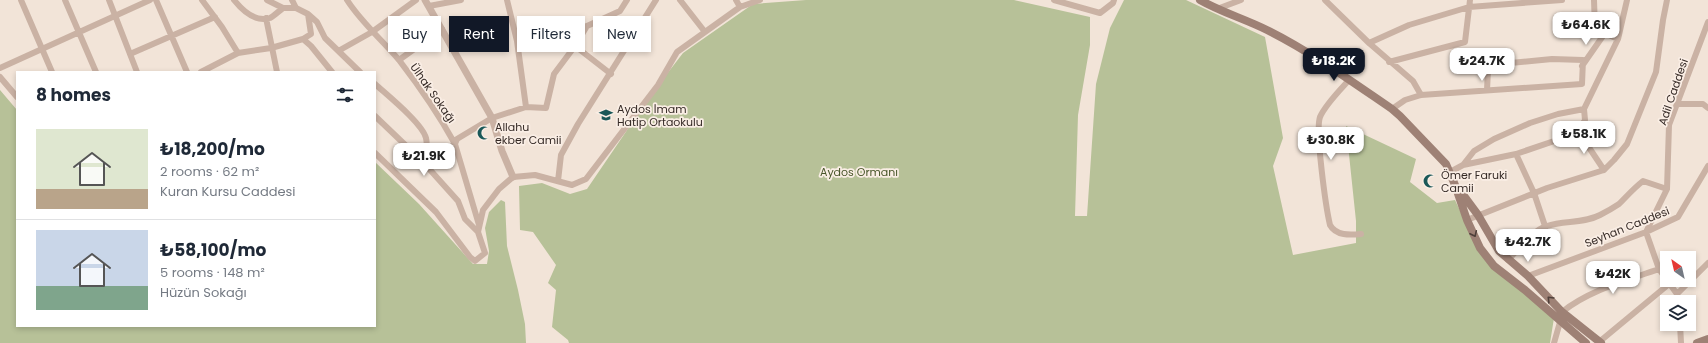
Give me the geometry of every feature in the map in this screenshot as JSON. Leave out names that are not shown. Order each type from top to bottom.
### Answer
[{"type":"main road","points":[[1200,0],[1266,30],[1309,54],[1392,108],[1446,164],[1467,220],[1480,248],[1494,266],[1525,290],[1560,322],[1586,343]]},
{"type":"main road","points":[[1455,185],[1478,215],[1499,251],[1528,276],[1562,312],[1600,343]]},
{"type":"main road","points":[[1697,343],[1708,339]]},
{"type":"street","points":[[22,0],[52,71]]},
{"type":"street","points":[[65,0],[96,71]]},
{"type":"street","points":[[109,0],[137,71]]},
{"type":"street","points":[[0,68],[150,0]]},
{"type":"street","points":[[156,0],[187,71]]},
{"type":"street","points":[[202,0],[215,17],[238,53]]},
{"type":"street","points":[[234,0],[242,11],[255,18],[269,18],[284,8]]},
{"type":"street","points":[[267,0],[284,8],[296,8],[308,14],[317,22],[326,38],[340,50],[359,71]]},
{"type":"street","points":[[292,0],[296,8]]},
{"type":"street","name":"Ülhak Sokağı","points":[[347,0],[372,32],[399,60],[455,144],[484,253],[475,261],[461,248],[436,212],[376,154]]},
{"type":"street","points":[[340,50],[372,32],[416,0]]},
{"type":"street","points":[[461,0],[427,3],[492,118],[502,151],[514,177]]},
{"type":"street","points":[[507,0],[516,41],[526,107]]},
{"type":"street","points":[[516,41],[587,26],[620,11],[627,0]]},
{"type":"street","points":[[558,181],[561,155],[578,124],[611,74],[656,0]]},
{"type":"street","points":[[680,0],[705,32]]},
{"type":"street","points":[[736,0],[740,7]]},
{"type":"street","points":[[376,117],[424,162],[458,201],[465,219],[478,229],[483,210],[499,189],[514,177],[535,175],[572,185],[586,179],[658,85],[677,52],[740,7],[760,0]]},
{"type":"street","points":[[1054,0],[1100,14],[1114,0]]},
{"type":"street","points":[[1217,9],[1241,0]]},
{"type":"street","points":[[1324,0],[1389,62],[1413,82],[1421,95]]},
{"type":"street","points":[[1389,62],[1465,42],[1470,0]]},
{"type":"street","points":[[1369,43],[1409,25],[1469,7],[1562,0]]},
{"type":"street","points":[[1594,0],[1595,29],[1618,39]]},
{"type":"street","points":[[1450,172],[1463,165],[1516,154],[1546,144],[1578,130],[1585,120],[1584,109],[1618,39],[1627,0]]},
{"type":"street","points":[[1467,220],[1534,193],[1604,170],[1627,144],[1656,72],[1667,0]]},
{"type":"street","points":[[203,71],[238,53],[271,48],[303,39],[311,34],[308,14]]},
{"type":"street","points":[[130,54],[215,17]]},
{"type":"street","points":[[266,18],[277,71]]},
{"type":"street","name":"Adil Caddesi","points":[[1646,232],[1667,189],[1670,125],[1708,22]]},
{"type":"street","points":[[399,60],[442,29]]},
{"type":"street","points":[[1581,68],[1605,33]]},
{"type":"street","points":[[303,39],[311,46],[331,71]]},
{"type":"street","points":[[424,162],[455,144],[457,139],[492,118],[526,107],[546,108],[554,74],[570,52]]},
{"type":"street","points":[[583,52],[611,74]]},
{"type":"street","points":[[1392,108],[1405,100],[1421,95],[1582,84],[1581,68],[1583,60],[1560,59],[1490,65],[1488,70],[1487,90]]},
{"type":"street","points":[[0,77],[16,96]]},
{"type":"street","points":[[1349,80],[1323,111],[1318,127],[1324,186],[1330,225],[1334,231],[1338,233],[1352,235],[1361,234]]},
{"type":"street","points":[[376,85],[392,98],[426,137],[427,151],[424,162]]},
{"type":"street","points":[[1678,104],[1706,106],[1708,98]]},
{"type":"street","points":[[1463,165],[1474,151],[1494,139],[1530,123],[1558,114],[1584,109]]},
{"type":"street","points":[[1578,130],[1604,170]]},
{"type":"street","points":[[1516,154],[1534,193],[1545,226]]},
{"type":"street","name":"Seyhan Caddesi","points":[[1528,276],[1646,232],[1678,217],[1708,166]]},
{"type":"street","points":[[1508,260],[1530,237],[1545,226],[1557,223],[1581,221],[1599,216],[1618,204],[1632,188],[1643,181],[1667,189]]},
{"type":"street","points":[[1562,312],[1574,303],[1591,294],[1659,269],[1646,232]]},
{"type":"street","points":[[1671,287],[1677,294],[1708,263]]},
{"type":"street","points":[[1600,343],[1665,287]]},
{"type":"street","points":[[1554,343],[1555,335],[1560,322]]},
{"type":"street","points":[[1680,331],[1681,343]]},
{"type":"green space","name":"Aydos Ormanı","points":[[806,0],[1014,0],[1090,17],[1090,45],[1078,115],[1075,216],[1087,216],[1096,84],[1110,28],[1124,0],[1186,0],[1265,37],[1283,138],[1273,166],[1293,255],[1356,243],[1356,221],[1346,126],[1416,159],[1410,182],[1437,203],[1455,200],[1480,253],[1554,318],[1550,343],[569,343],[568,340],[552,327],[556,290],[548,283],[556,265],[533,232],[520,230],[519,186],[542,183],[570,194],[587,189],[653,92],[683,53],[753,4]]},
{"type":"green space","points":[[0,90],[16,109],[16,327],[376,327],[376,163],[419,204],[473,264],[487,264],[489,251],[485,228],[489,212],[501,200],[505,202],[507,246],[525,324],[526,343],[0,343]]},
{"type":"place","name":"Aydos İmam Hatip Ortaokulu","points":[[606,115]]},
{"type":"place","name":"Allahu ekber Camii","points":[[484,133]]},
{"type":"place","name":"Ömer Faruki Camii","points":[[1430,181]]}]
